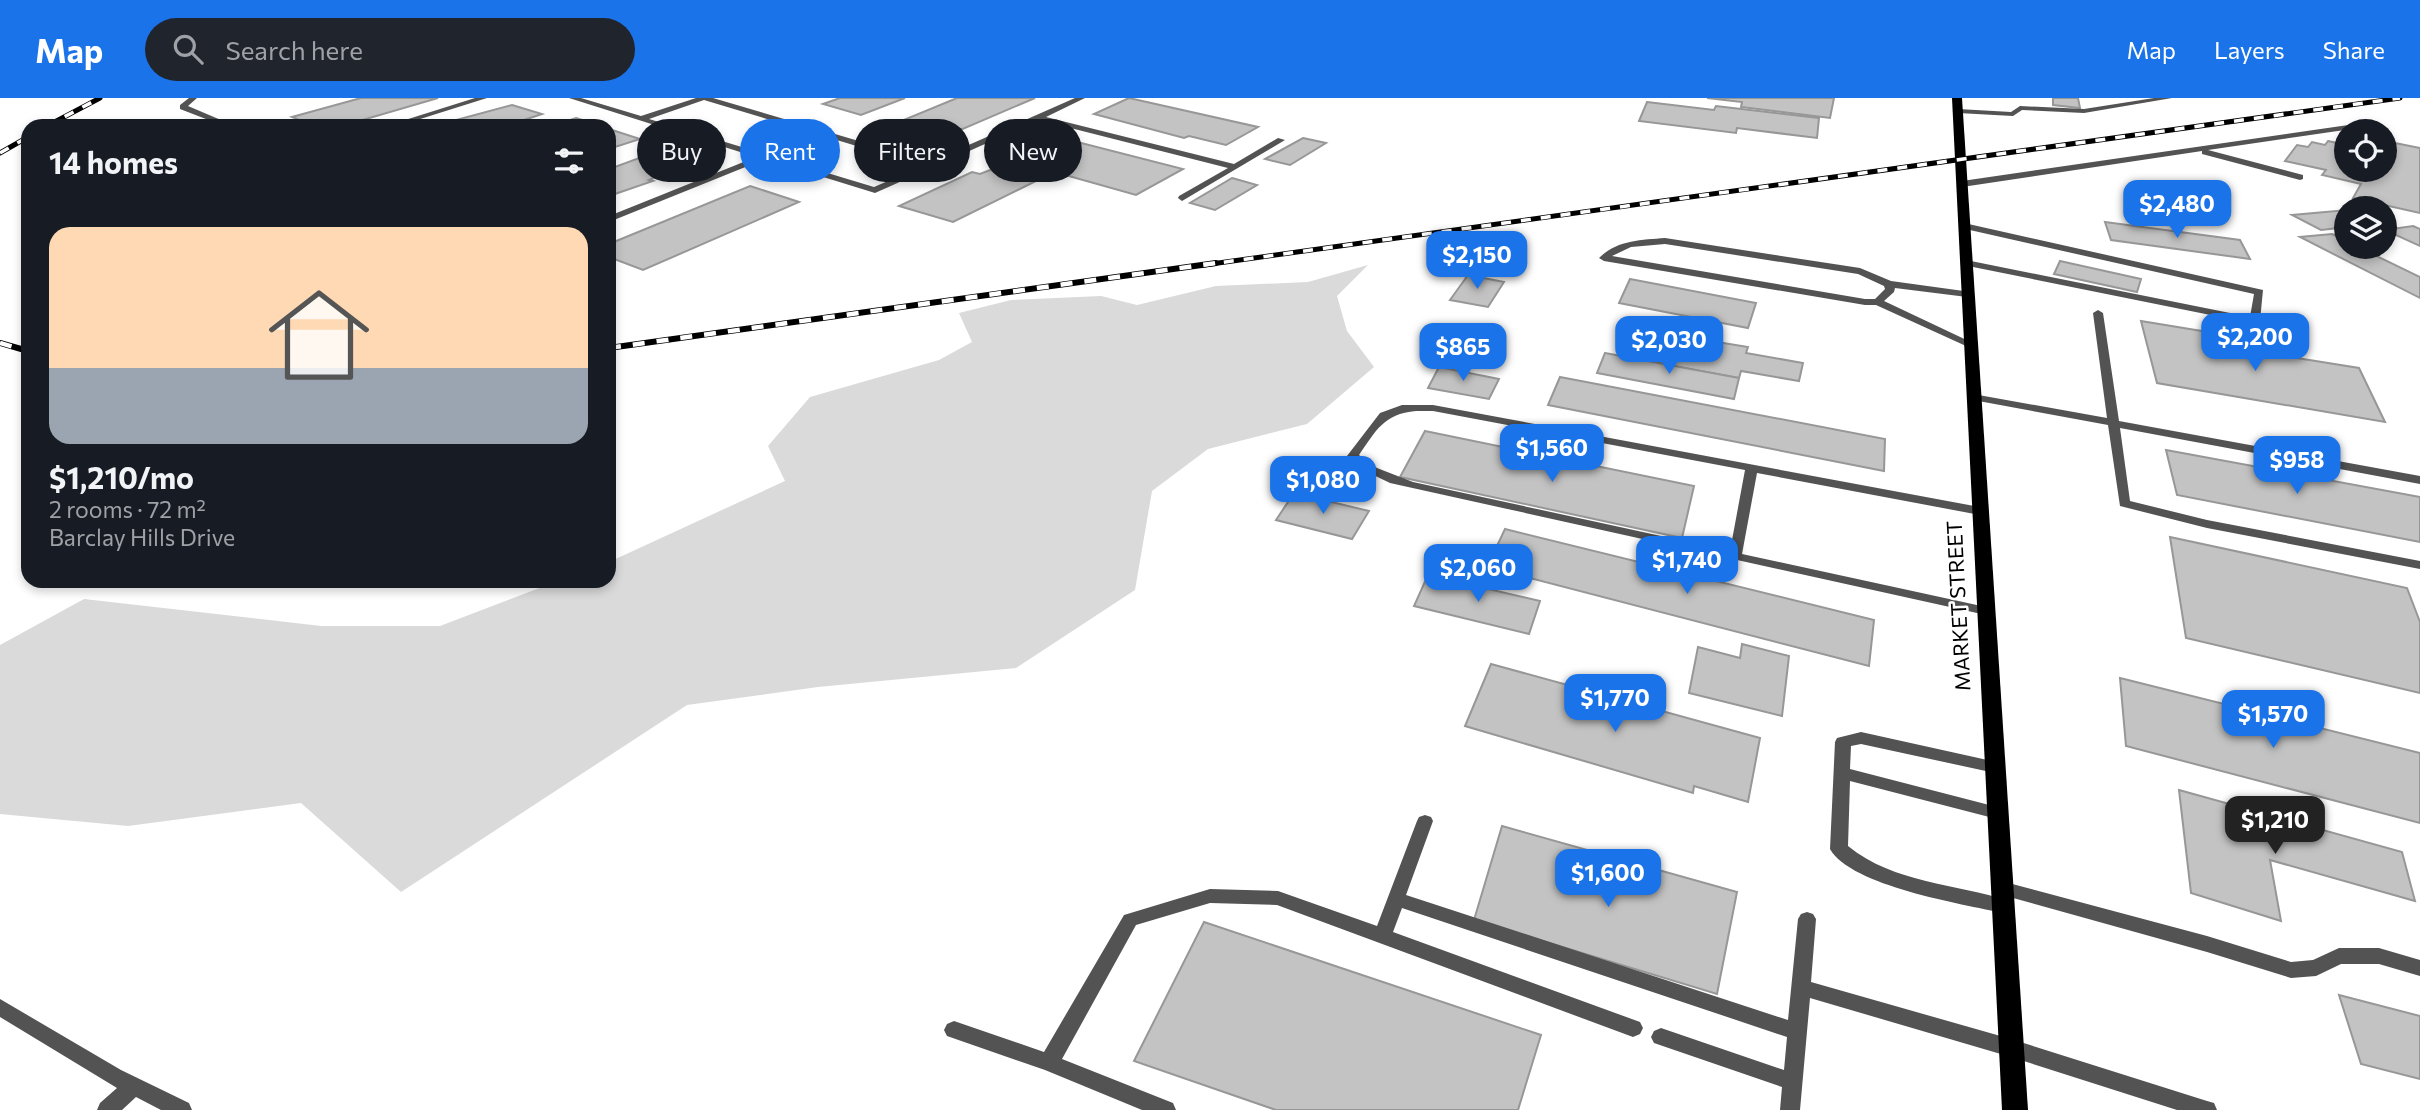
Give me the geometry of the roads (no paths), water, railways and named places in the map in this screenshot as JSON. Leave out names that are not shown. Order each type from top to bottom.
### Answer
[{"type":"main road","name":"MARKET STREET","points":[[1958,104],[2015,1110]]},
{"type":"street","points":[[193,98],[183,107],[213,119]]},
{"type":"street","points":[[413,119],[483,98]]},
{"type":"street","points":[[573,98],[641,119],[704,98],[854,143]]},
{"type":"street","points":[[970,148],[1081,98]]},
{"type":"street","points":[[2017,98],[2020,108]]},
{"type":"street","points":[[2098,98],[2110,101],[2168,98]]},
{"type":"street","points":[[1958,104],[2013,114],[2020,108],[2084,111],[2110,101]]},
{"type":"street","points":[[1038,117],[1235,167]]},
{"type":"street","points":[[1962,184],[2334,129]]},
{"type":"street","points":[[1182,198],[1281,140]]},
{"type":"street","points":[[2197,149],[2300,177]]},
{"type":"street","points":[[616,216],[740,166]]},
{"type":"street","points":[[840,179],[876,190],[894,182]]},
{"type":"street","points":[[1964,226],[2259,292],[2255,321],[1966,263]]},
{"type":"street","points":[[1967,294],[1889,284],[1860,271],[1665,241],[1630,244],[1614,250],[1604,258],[1878,302],[1970,344]]},
{"type":"street","points":[[1878,302],[1890,290],[1889,284]]},
{"type":"street","points":[[2098,313],[2123,503],[2194,522],[2420,565]]},
{"type":"street","points":[[1973,397],[2420,480]]},
{"type":"street","points":[[1980,511],[1433,408],[1406,407],[1383,414],[1353,456],[1380,476],[1410,485],[1986,611]]},
{"type":"street","points":[[1735,557],[1752,468]]},
{"type":"street","points":[[1995,768],[1861,738],[1843,741],[1839,849],[1852,862],[1874,873],[2002,897],[2207,944],[2291,970],[2316,968],[2339,956],[2379,957],[2420,968]]},
{"type":"street","points":[[1842,773],[1997,813]]},
{"type":"street","points":[[1382,936],[1425,821]]},
{"type":"street","points":[[1049,1063],[1130,920],[1210,896],[1278,898],[1633,1028]]},
{"type":"street","points":[[1396,899],[1798,1032]]},
{"type":"street","points":[[1790,1110],[1807,919]]},
{"type":"street","points":[[1801,987],[2011,1048],[2207,1110]]},
{"type":"street","points":[[0,1007],[42,1035],[182,1110]]},
{"type":"street","points":[[954,1030],[1049,1063],[1153,1108]]},
{"type":"street","points":[[1661,1037],[1793,1082]]},
{"type":"street","points":[[107,1110],[134,1086]]},
{"type":"railway","points":[[60,119],[100,98]]},
{"type":"railway","points":[[1204,265],[2400,98]]},
{"type":"railway","points":[[0,153],[21,141]]},
{"type":"railway","points":[[616,347],[1216,263]]},
{"type":"railway","points":[[0,343],[21,349]]}]
